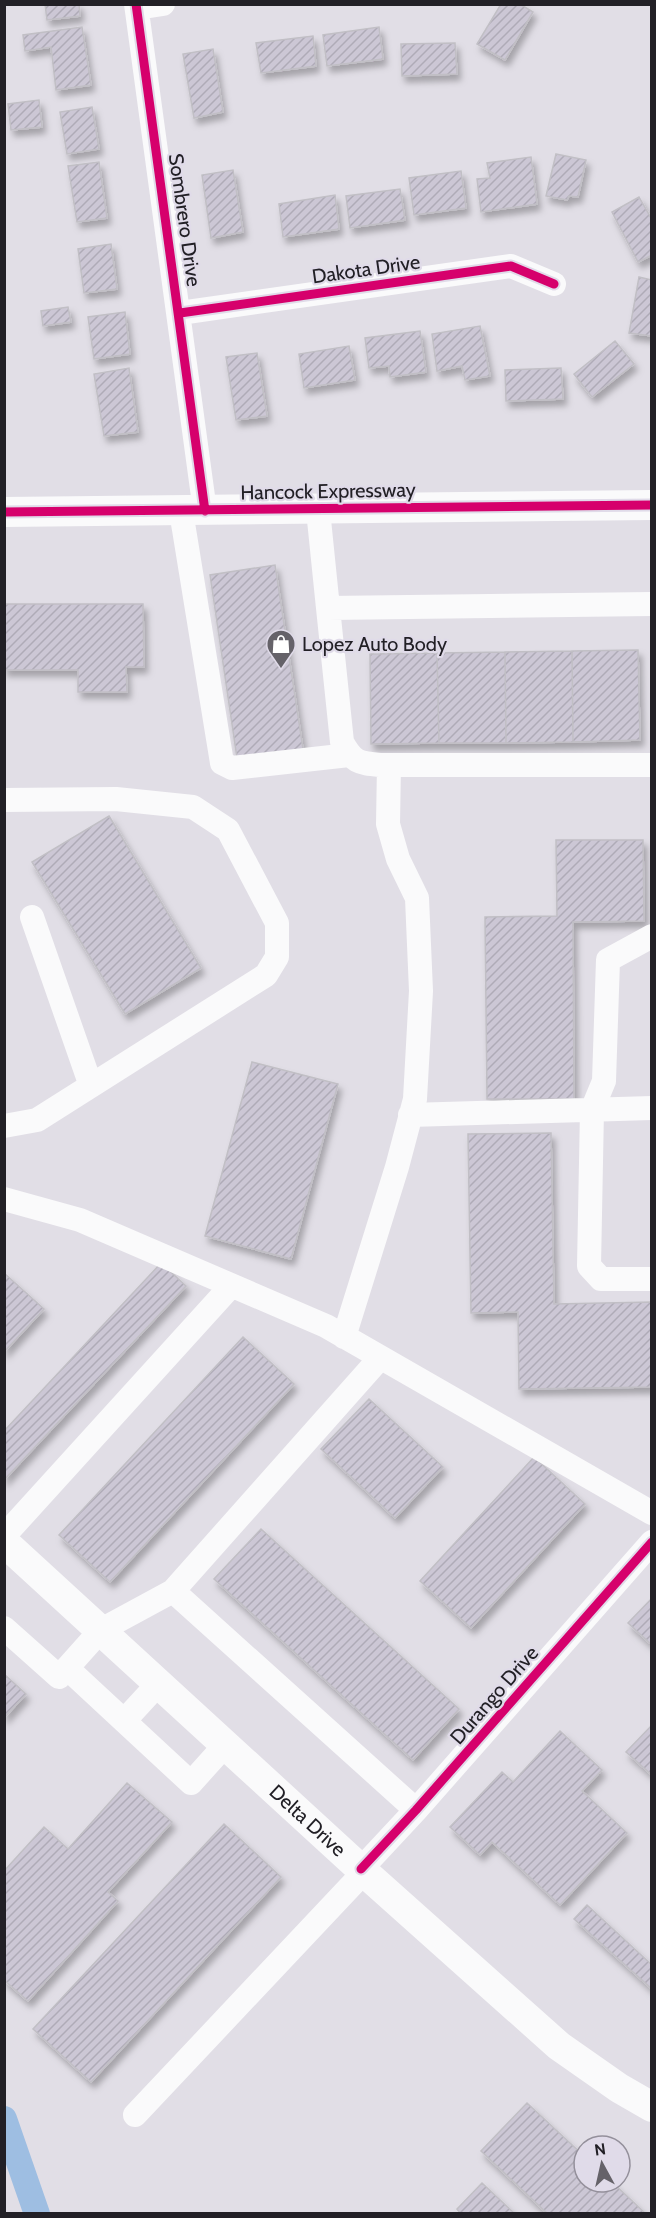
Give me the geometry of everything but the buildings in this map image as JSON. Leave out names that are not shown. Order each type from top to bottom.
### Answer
[{"type":"main road","name":"Hancock Expressway","points":[[4,512],[651,505]]},
{"type":"main road","name":"Delta Drive","points":[[4,1542],[362,1870],[559,2046],[619,2088],[651,2107]]},
{"type":"street","points":[[137,6],[163,4]]},
{"type":"street","name":"Sombrero Drive","points":[[137,6],[180,313],[193,511],[222,763],[232,768],[349,755]]},
{"type":"street","name":"Dakota Drive","points":[[180,313],[511,266],[554,284]]},
{"type":"street","points":[[318,510],[342,742],[349,755],[360,763],[389,765],[651,765]]},
{"type":"street","points":[[328,608],[651,604]]},
{"type":"street","points":[[344,1336],[397,1167],[415,1099],[421,991],[417,898],[398,859],[388,824],[389,765]]},
{"type":"street","points":[[4,800],[116,799],[194,807],[228,830],[277,923],[277,957],[266,975],[37,1120],[4,1126]]},
{"type":"street","points":[[32,917],[92,1086]]},
{"type":"street","points":[[651,936],[608,960],[604,1081],[592,1110],[589,1266],[601,1280],[651,1279]]},
{"type":"street","points":[[410,1115],[651,1108]]},
{"type":"street","points":[[4,1199],[80,1220],[326,1326],[651,1513]]},
{"type":"street","points":[[4,1536],[231,1286]]},
{"type":"street","points":[[4,1628],[58,1677],[101,1630],[173,1591],[380,1358]]},
{"type":"street","name":"Durango Drive","points":[[135,2115],[362,1870],[651,1542]]},
{"type":"street","points":[[173,1591],[416,1810]]},
{"type":"street","points":[[67,1668],[191,1783],[226,1744]]},
{"type":"street","points":[[124,1721],[159,1683]]},
{"type":"waterway","points":[[4,2119],[37,2214]]},
{"type":"cycle path","points":[[136,4],[205,511]]},
{"type":"cycle path","points":[[180,313],[511,266],[554,284]]},
{"type":"cycle path","points":[[4,512],[652,505]]},
{"type":"cycle path","points":[[361,1869],[416,1810],[652,1542]]},
{"type":"place","name":"Lopez Auto Body","points":[[281,670]]}]
